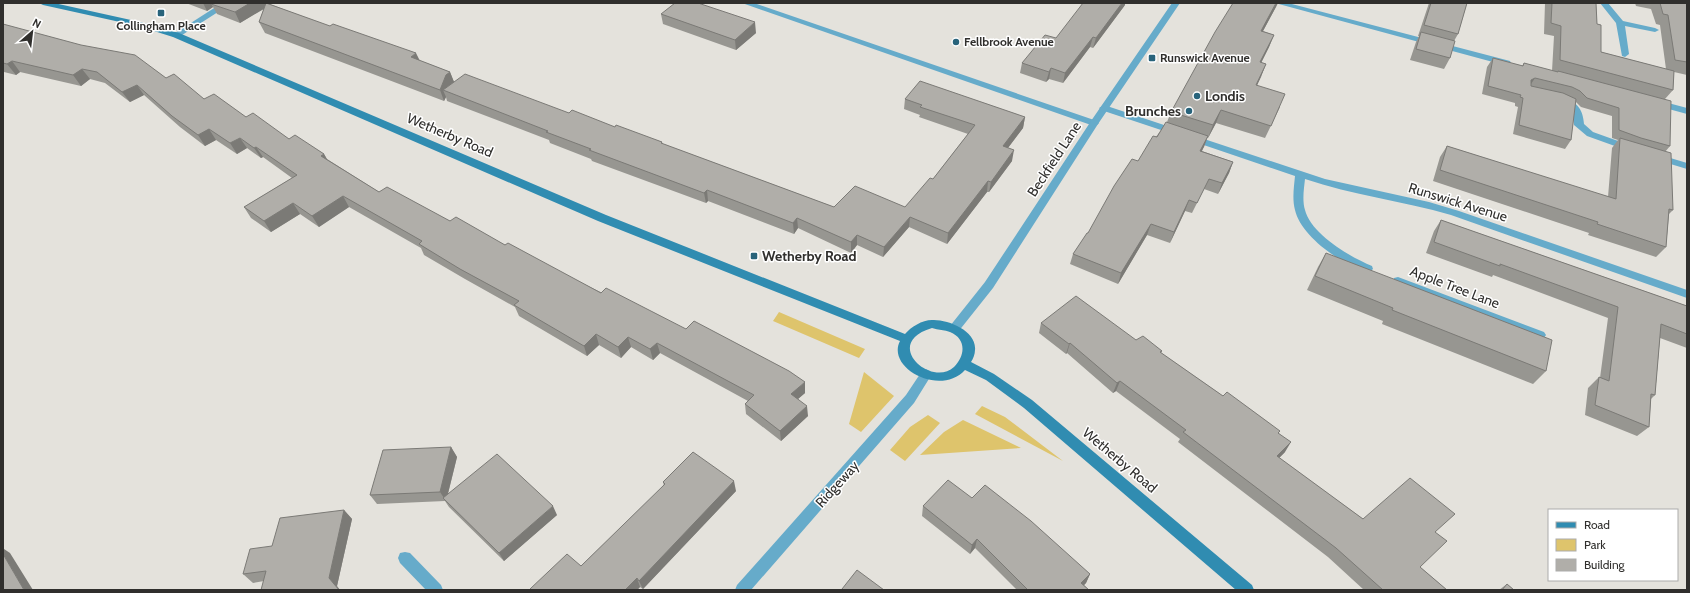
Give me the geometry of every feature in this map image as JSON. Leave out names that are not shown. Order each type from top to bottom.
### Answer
[{"type":"main road","name":"Wetherby Road","points":[[43,3],[140,24],[176,35],[602,218],[906,339]]},
{"type":"main road","points":[[944,325],[954,329],[962,335],[968,345],[969,357],[966,365],[953,374],[935,376],[926,374],[917,370],[905,355],[904,347],[906,339],[912,332],[926,326],[944,325]]},
{"type":"main road","name":"Wetherby Road","points":[[966,365],[990,377],[1028,404],[1247,590]]},
{"type":"street","points":[[176,35],[228,3]]},
{"type":"street","points":[[746,3],[1094,123]]},
{"type":"street","name":"Beckfield Lane","points":[[954,329],[989,285],[1094,123],[1176,3]]},
{"type":"street","points":[[1279,3],[1518,66]]},
{"type":"street","points":[[1604,3],[1620,24],[1625,54]]},
{"type":"street","points":[[1620,24],[1655,30]]},
{"type":"street","points":[[1550,97],[1575,106],[1579,113],[1580,125],[1590,134],[1636,150]]},
{"type":"street","points":[[1648,100],[1687,111]]},
{"type":"street","name":"Runswick Avenue","points":[[1104,108],[1300,174],[1347,188],[1455,212],[1687,294]]},
{"type":"street","points":[[1650,155],[1687,166]]},
{"type":"street","name":"Apple Tree Lane","points":[[1300,174],[1300,214],[1320,239],[1355,264],[1540,335]]},
{"type":"street","name":"Ridgeway","points":[[742,590],[910,399],[926,374]]},
{"type":"street","points":[[405,558],[436,590]]},
{"type":"green space","points":[[779,312],[865,349],[859,358],[773,321]]},
{"type":"green space","points":[[864,372],[894,396],[861,432],[849,424]]},
{"type":"green space","points":[[982,406],[1005,417],[1063,461],[975,414]]},
{"type":"green space","points":[[928,415],[940,423],[905,461],[890,450],[910,427]]},
{"type":"green space","points":[[963,420],[1021,448],[920,455],[944,432]]},
{"type":"building","points":[[250,3],[235,12],[211,4]]},
{"type":"building","points":[[266,3],[330,26],[333,24],[416,53],[411,57],[450,72],[446,75],[440,90],[259,22]]},
{"type":"building","points":[[675,3],[698,3],[755,22],[735,40],[661,14]]},
{"type":"building","points":[[1083,3],[1122,3],[1096,38],[1093,37],[1065,73],[1051,68],[1049,72],[1022,63],[1045,35],[1056,38]]},
{"type":"building","points":[[1233,3],[1276,3],[1261,31],[1274,35],[1260,62],[1266,64],[1256,85],[1285,94],[1271,126],[1221,110],[1213,125],[1171,112],[1215,32]]},
{"type":"building","points":[[1431,3],[1467,3],[1458,34],[1424,25]]},
{"type":"building","points":[[1552,3],[1596,3],[1597,24],[1601,25],[1601,52],[1674,71],[1673,90],[1560,60],[1561,26],[1551,23]]},
{"type":"building","points":[[1660,3],[1687,3],[1687,62],[1675,60],[1668,15],[1663,14]]},
{"type":"building","points":[[3,24],[81,45],[135,55],[166,78],[174,74],[204,99],[214,94],[246,117],[253,113],[289,139],[295,135],[324,154],[321,156],[379,192],[387,187],[450,221],[456,217],[505,245],[508,243],[601,293],[606,288],[686,329],[694,321],[789,371],[805,382],[791,394],[807,406],[780,431],[745,404],[754,395],[657,343],[650,349],[628,337],[618,347],[596,334],[584,346],[514,305],[519,301],[460,269],[419,244],[422,241],[343,196],[312,216],[293,203],[264,221],[244,207],[297,175],[240,138],[230,143],[209,129],[198,135],[172,116],[137,85],[122,92],[97,72],[82,69],[73,75],[12,61],[7,64],[3,63]]},
{"type":"building","points":[[1421,32],[1455,41],[1450,58],[1416,49]]},
{"type":"building","points":[[1493,58],[1523,66],[1524,63],[1558,71],[1671,101],[1670,146],[1619,130],[1619,108],[1587,98],[1580,91],[1572,87],[1535,78],[1531,80],[1531,86],[1563,93],[1576,99],[1571,140],[1519,125],[1523,98],[1520,97],[1521,95],[1488,86]]},
{"type":"building","points":[[465,74],[569,113],[572,110],[615,127],[616,125],[834,207],[855,186],[905,207],[930,178],[933,179],[975,125],[920,107],[922,105],[905,99],[920,81],[1025,117],[1003,146],[1014,150],[991,182],[988,181],[948,233],[910,217],[884,247],[857,235],[851,242],[797,218],[793,223],[707,190],[704,193],[589,150],[591,149],[443,90]]},
{"type":"building","points":[[1166,122],[1208,136],[1200,151],[1233,162],[1222,183],[1209,179],[1197,203],[1189,200],[1174,232],[1151,224],[1121,273],[1073,254],[1088,233],[1114,186],[1132,159],[1138,161],[1153,136],[1157,137]]},
{"type":"building","points":[[1620,138],[1671,153],[1673,210],[1669,209],[1666,247],[1597,224],[1598,222],[1440,170],[1447,146],[1616,199]]},
{"type":"building","points":[[1441,220],[1687,306],[1687,334],[1661,324],[1655,395],[1651,394],[1649,427],[1595,405],[1599,377],[1609,381],[1618,307],[1500,264],[1500,266],[1434,242]]},
{"type":"building","points":[[1326,253],[1552,340],[1546,371],[1392,310],[1393,308],[1315,276]]},
{"type":"building","points":[[1076,296],[1136,340],[1143,336],[1162,351],[1160,352],[1223,396],[1227,392],[1280,431],[1278,433],[1291,442],[1277,456],[1363,519],[1410,478],[1455,514],[1435,532],[1447,541],[1420,567],[1447,590],[1383,590],[1336,548],[1183,432],[1186,430],[1120,381],[1117,383],[1070,343],[1069,344],[1041,323]]},
{"type":"building","points":[[451,447],[440,492],[370,495],[383,450]]},
{"type":"building","points":[[693,452],[734,481],[639,581],[637,578],[625,590],[530,589],[567,554],[581,566],[665,484],[663,482]]},
{"type":"building","points":[[497,454],[553,506],[499,553],[443,498]]},
{"type":"building","points":[[948,480],[972,498],[985,485],[1031,521],[1090,574],[1081,583],[1089,590],[1028,590],[977,539],[972,545],[923,506]]},
{"type":"building","points":[[344,510],[329,578],[339,590],[261,590],[266,571],[243,574],[250,549],[272,546],[280,518]]},
{"type":"building","points":[[3,554],[24,590],[3,590]]},
{"type":"building","points":[[857,570],[884,590],[843,590],[842,589]]},
{"type":"building","points":[[1507,584],[1514,590],[1502,590]]},
{"type":"place","name":"Collingham Place","points":[[161,13]]},
{"type":"place","name":"Fellbrook Avenue","points":[[956,42]]},
{"type":"place","name":"Runswick Avenue","points":[[1152,58]]},
{"type":"place","name":"Londis","points":[[1197,96]]},
{"type":"place","name":"Brunches","points":[[1189,111]]},
{"type":"place","name":"Wetherby Road","points":[[754,256]]}]
